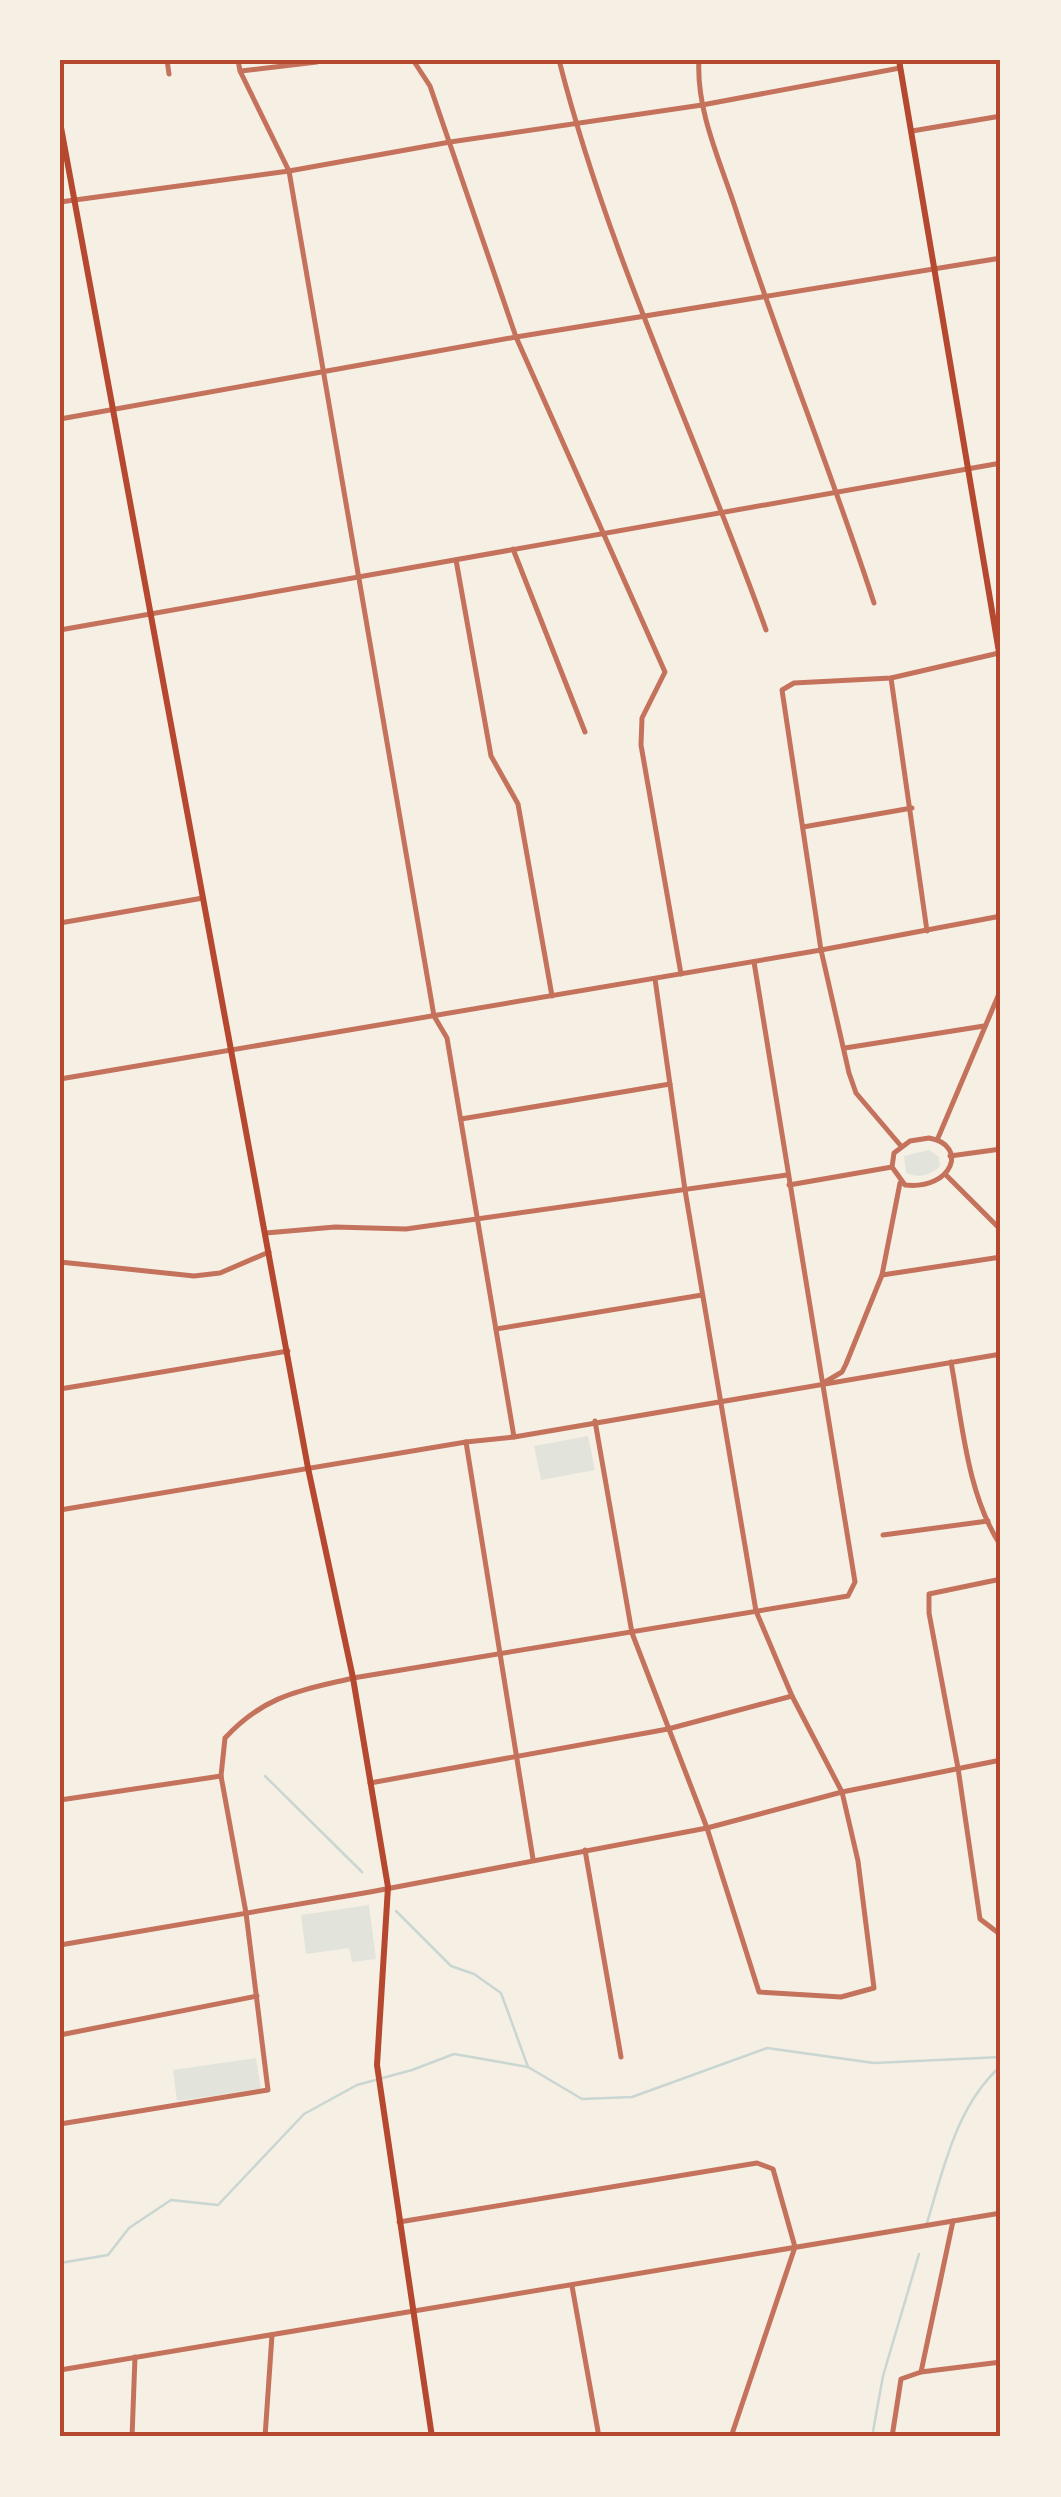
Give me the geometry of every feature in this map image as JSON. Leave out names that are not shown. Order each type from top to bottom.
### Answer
[{"type":"main road","points":[[899,64],[1001,664]]},
{"type":"main road","points":[[60,122],[308,1468],[353,1678],[388,1888],[377,2064],[432,2437]]},
{"type":"street","points":[[167,60],[169,74]]},
{"type":"street","points":[[238,60],[289,171],[434,1016],[448,1038],[514,1437]]},
{"type":"street","points":[[413,60],[430,86],[516,337],[664,672],[642,718],[641,745],[682,974]]},
{"type":"street","points":[[558,60],[575,125],[642,318],[724,512],[766,630]]},
{"type":"street","points":[[699,60],[702,105],[764,297],[838,493],[874,604]]},
{"type":"street","points":[[240,71],[317,62]]},
{"type":"street","points":[[60,202],[289,171],[450,142],[702,105],[899,64]]},
{"type":"street","points":[[912,130],[1001,116]]},
{"type":"street","points":[[60,419],[516,337],[1001,258]]},
{"type":"street","points":[[60,630],[1001,462]]},
{"type":"street","points":[[513,549],[585,732]]},
{"type":"street","points":[[456,560],[491,756],[518,804],[552,996]]},
{"type":"street","points":[[901,1146],[856,1093],[821,950],[782,690],[794,683],[890,678],[1000,653]]},
{"type":"street","points":[[890,678],[912,808],[927,932]]},
{"type":"street","points":[[803,827],[912,808]]},
{"type":"street","points":[[60,923],[203,898]]},
{"type":"street","points":[[60,1079],[754,962],[1001,916]]},
{"type":"street","points":[[60,2124],[268,2090],[246,1913],[221,1776],[225,1738],[284,1694],[353,1678],[848,1596],[855,1582],[754,962]]},
{"type":"street","points":[[596,1422],[632,1632],[707,1828],[760,1992],[841,1996],[874,1988],[858,1861],[842,1792],[792,1696],[756,1611],[685,1190],[655,979]]},
{"type":"street","points":[[938,1139],[1001,989]]},
{"type":"street","points":[[845,1048],[984,1026]]},
{"type":"street","points":[[461,1118],[670,1084]]},
{"type":"street","points":[[825,1382],[842,1372],[882,1274],[900,1182],[892,1166],[894,1153],[901,1146],[924,1138],[938,1139],[946,1144],[950,1156],[946,1175]]},
{"type":"street","points":[[950,1156],[1001,1149]]},
{"type":"street","points":[[789,1185],[892,1166]]},
{"type":"street","points":[[266,1233],[335,1227],[406,1229],[787,1175]]},
{"type":"street","points":[[900,1182],[912,1186],[928,1184],[946,1175]]},
{"type":"street","points":[[946,1175],[1001,1230]]},
{"type":"street","points":[[60,1262],[194,1276],[220,1273],[269,1252]]},
{"type":"street","points":[[882,1274],[1001,1257]]},
{"type":"street","points":[[496,1329],[702,1296]]},
{"type":"street","points":[[60,1388],[288,1350]]},
{"type":"street","points":[[60,1510],[1001,1354]]},
{"type":"street","points":[[950,1362],[973,1475],[988,1522],[1001,1546]]},
{"type":"street","points":[[466,1442],[533,1859]]},
{"type":"street","points":[[883,1535],[988,1522]]},
{"type":"street","points":[[1001,1579],[929,1594],[980,1919],[1001,1935]]},
{"type":"street","points":[[370,1782],[668,1730],[792,1696]]},
{"type":"street","points":[[60,1945],[707,1828],[842,1792],[1001,1760]]},
{"type":"street","points":[[60,1800],[221,1776]]},
{"type":"street","points":[[586,1850],[621,2057]]},
{"type":"street","points":[[60,2035],[257,1996]]},
{"type":"street","points":[[399,2222],[758,2163],[773,2168],[795,2247],[732,2437]]},
{"type":"street","points":[[60,2370],[1001,2214]]},
{"type":"street","points":[[921,2372],[953,2221]]},
{"type":"street","points":[[572,2286],[599,2437]]},
{"type":"street","points":[[265,2437],[272,2335]]},
{"type":"street","points":[[132,2437],[135,2357]]},
{"type":"street","points":[[892,2437],[902,2379],[921,2372],[1001,2362]]},
{"type":"shaded area","points":[[929,1150],[939,1157],[940,1166],[924,1175],[906,1173],[904,1156]]},
{"type":"shaded area","points":[[588,1436],[595,1470],[541,1480],[534,1446]]},
{"type":"shaded area","points":[[369,1905],[376,1959],[352,1962],[349,1948],[306,1954],[301,1915]]},
{"type":"shaded area","points":[[256,2058],[261,2089],[177,2101],[173,2070]]},
{"type":"waterway","points":[[265,1776],[362,1872]]},
{"type":"waterway","points":[[396,1911],[451,1966],[474,1974],[501,1993],[528,2067]]},
{"type":"waterway","points":[[60,2263],[108,2255],[129,2228],[171,2200],[218,2205],[304,2114],[357,2085],[454,2054],[528,2067],[582,2099],[632,2097],[767,2048],[874,2063],[1001,2057]]},
{"type":"waterway","points":[[927,2223],[962,2118],[1001,2066]]},
{"type":"waterway","points":[[872,2437],[883,2376],[919,2254]]}]
